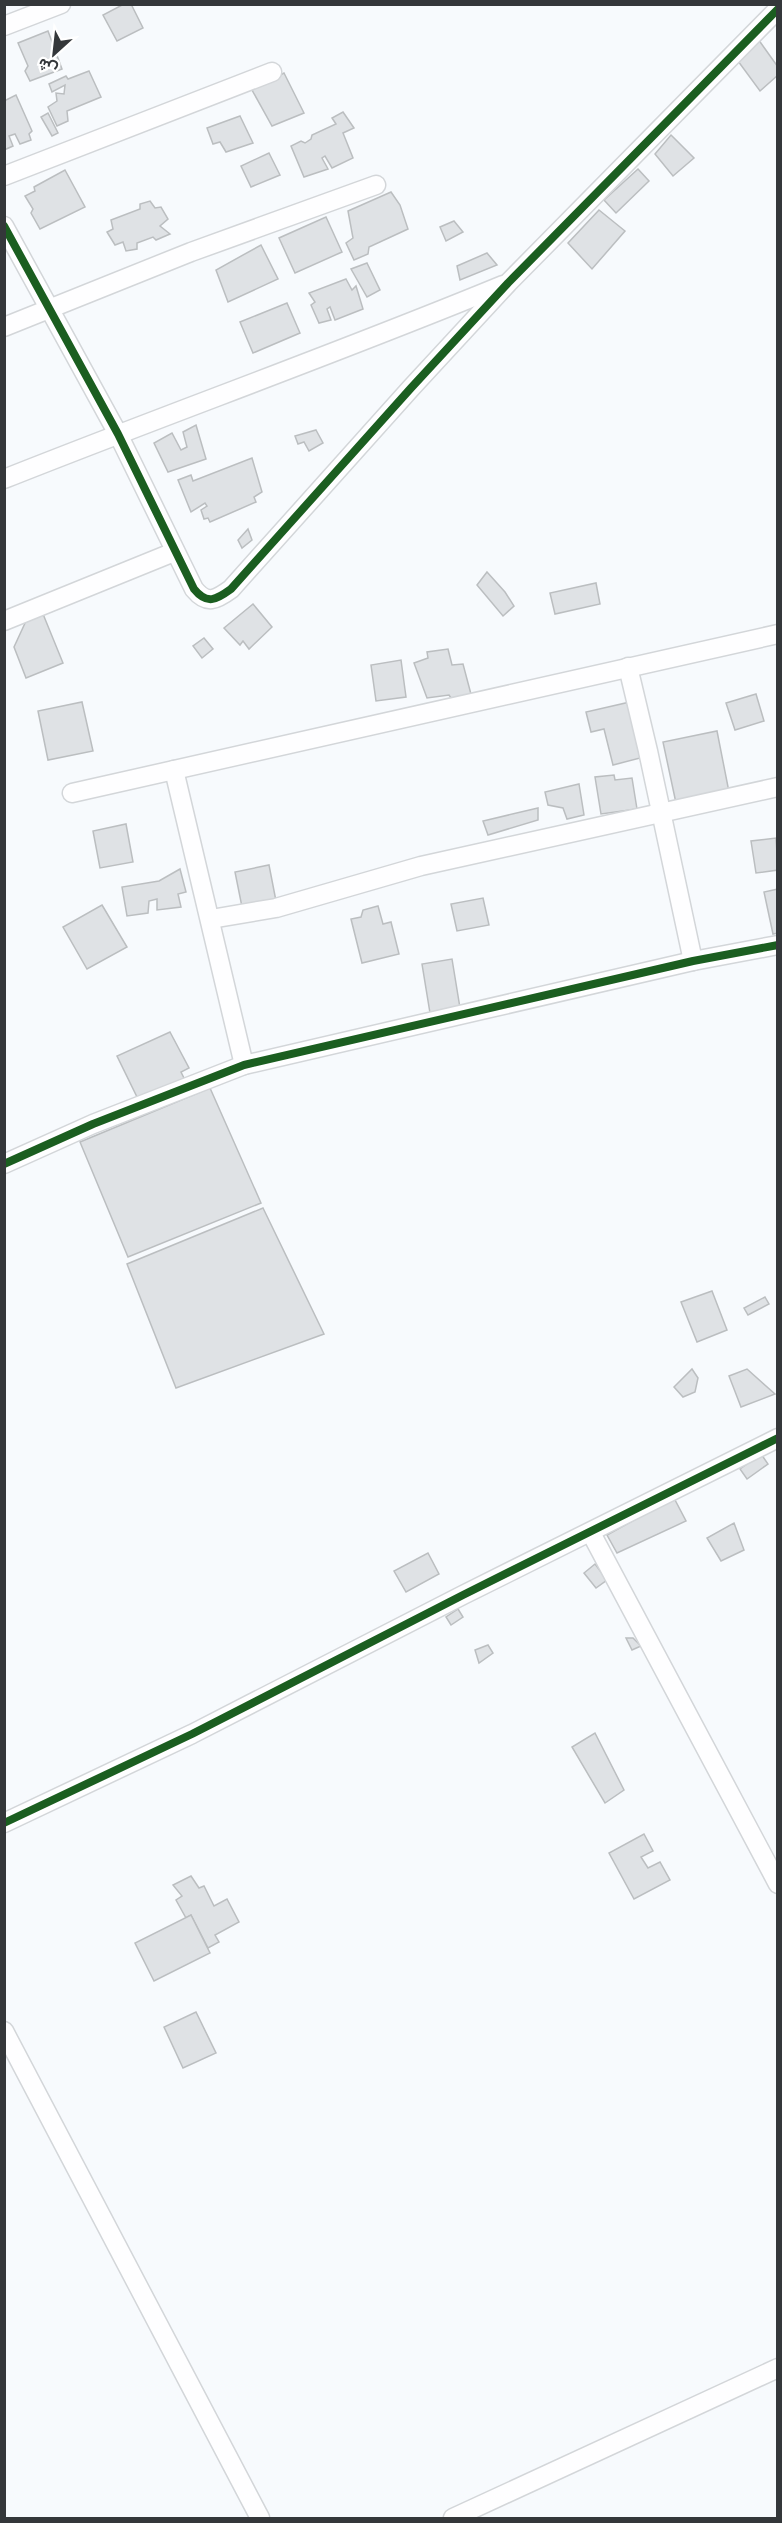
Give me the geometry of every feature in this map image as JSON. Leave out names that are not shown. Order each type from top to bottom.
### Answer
[{"type":"street","points":[[4,26],[61,4]]},
{"type":"street","points":[[4,226],[118,434],[194,589],[201,597],[211,600],[231,589],[508,283],[777,9]]},
{"type":"street","points":[[4,176],[272,72]]},
{"type":"street","points":[[4,327],[191,252],[376,185]]},
{"type":"street","points":[[4,479],[373,339],[508,283]]},
{"type":"street","points":[[4,621],[174,552]]},
{"type":"street","points":[[72,793],[777,634]]},
{"type":"street","points":[[628,667],[693,962]]},
{"type":"street","points":[[174,770],[244,1065]]},
{"type":"street","points":[[211,919],[276,908],[421,866],[777,787]]},
{"type":"street","points":[[4,1164],[93,1124],[244,1065],[693,962],[777,945]]},
{"type":"street","points":[[4,1823],[192,1734],[442,1605],[591,1533],[777,1438]]},
{"type":"street","points":[[591,1533],[777,1884]]},
{"type":"street","points":[[4,2031],[260,2518]]},
{"type":"street","points":[[453,2518],[777,2367]]},
{"type":"building","points":[[124,4],[131,4],[143,28],[117,41],[103,15]]},
{"type":"building","points":[[48,31],[62,69],[30,81],[25,71],[28,66],[18,43]]},
{"type":"building","points":[[758,39],[778,67],[778,75],[760,91],[738,61]]},
{"type":"building","points":[[89,71],[101,97],[67,111],[68,121],[57,126],[48,107],[57,101],[56,93],[64,94],[65,85],[52,92],[49,84],[66,76],[68,79]]},
{"type":"building","points":[[284,73],[304,113],[272,126],[252,90]]},
{"type":"building","points":[[16,95],[32,131],[29,134],[31,140],[20,144],[15,134],[9,136],[13,146],[4,150],[4,101]]},
{"type":"building","points":[[343,112],[354,128],[343,133],[353,158],[332,168],[325,156],[322,158],[328,169],[304,177],[291,146],[301,141],[305,143],[311,139],[312,135],[336,124],[332,118]]},
{"type":"building","points":[[48,113],[58,133],[52,136],[41,117]]},
{"type":"building","points":[[240,116],[253,143],[226,152],[220,142],[213,144],[207,128]]},
{"type":"building","points":[[671,135],[694,158],[673,176],[655,154]]},
{"type":"building","points":[[269,153],[280,175],[251,187],[241,166]]},
{"type":"building","points":[[638,169],[649,181],[616,213],[604,200]]},
{"type":"building","points":[[65,170],[85,207],[40,229],[31,213],[33,209],[25,196],[35,191],[34,187]]},
{"type":"building","points":[[391,192],[400,205],[408,229],[369,247],[368,254],[354,260],[346,243],[353,238],[348,211]]},
{"type":"building","points":[[150,201],[155,208],[161,207],[168,219],[160,226],[170,234],[156,240],[153,237],[137,243],[137,249],[126,251],[123,242],[115,245],[107,232],[113,229],[111,220],[140,209],[140,204]]},
{"type":"building","points":[[599,210],[625,231],[592,269],[568,243]]},
{"type":"building","points":[[326,217],[342,252],[295,273],[279,238]]},
{"type":"building","points":[[454,221],[463,232],[446,241],[440,227]]},
{"type":"building","points":[[261,245],[278,279],[228,302],[216,270]]},
{"type":"building","points":[[487,253],[497,265],[460,280],[457,266]]},
{"type":"building","points":[[367,263],[380,290],[367,297],[351,269]]},
{"type":"building","points":[[346,279],[352,290],[356,286],[363,309],[335,320],[330,307],[327,309],[331,320],[319,323],[311,305],[315,302],[309,293]]},
{"type":"building","points":[[287,303],[300,333],[253,353],[240,322]]},
{"type":"building","points":[[196,425],[206,459],[168,472],[154,443],[172,433],[181,450],[187,447],[183,432]]},
{"type":"building","points":[[316,430],[323,443],[309,451],[304,442],[298,444],[295,436]]},
{"type":"building","points":[[252,458],[262,492],[254,497],[256,502],[210,522],[208,518],[204,519],[201,510],[207,506],[205,503],[191,512],[178,480],[191,475],[193,481]]},
{"type":"building","points":[[248,529],[252,540],[242,548],[238,540]]},
{"type":"building","points":[[487,572],[514,606],[503,616],[477,585]]},
{"type":"building","points":[[596,583],[600,604],[555,614],[550,593]]},
{"type":"building","points":[[253,604],[272,627],[249,649],[243,641],[240,645],[224,628]]},
{"type":"building","points":[[43,614],[63,663],[26,678],[14,647],[26,621]]},
{"type":"building","points":[[204,638],[213,649],[202,658],[193,646]]},
{"type":"building","points":[[448,649],[452,665],[463,664],[472,698],[454,702],[449,695],[427,698],[414,663],[428,658],[427,652]]},
{"type":"building","points":[[401,660],[406,697],[376,701],[371,665]]},
{"type":"building","points":[[756,694],[764,721],[735,730],[726,703]]},
{"type":"building","points":[[82,702],[93,751],[48,760],[38,711]]},
{"type":"building","points":[[630,702],[644,757],[613,765],[604,729],[591,732],[586,712]]},
{"type":"building","points":[[717,731],[729,792],[676,803],[663,742]]},
{"type":"building","points":[[614,775],[615,780],[632,778],[637,809],[601,814],[595,777]]},
{"type":"building","points":[[579,784],[584,815],[567,819],[563,808],[548,805],[545,792]]},
{"type":"building","points":[[538,808],[538,820],[488,835],[483,821]]},
{"type":"building","points":[[126,824],[133,862],[100,868],[93,831]]},
{"type":"building","points":[[776,838],[778,870],[756,873],[751,841]]},
{"type":"building","points":[[269,865],[276,901],[242,907],[235,872]]},
{"type":"building","points":[[180,869],[186,892],[178,894],[181,907],[157,910],[157,899],[149,901],[148,913],[127,916],[122,887],[159,881]]},
{"type":"building","points":[[778,889],[778,933],[773,934],[764,892]]},
{"type":"building","points":[[483,898],[489,925],[457,931],[451,904]]},
{"type":"building","points":[[102,905],[127,947],[87,969],[63,927]]},
{"type":"building","points":[[378,906],[383,924],[391,922],[399,954],[362,963],[351,919],[361,917],[363,910]]},
{"type":"building","points":[[452,959],[460,1008],[430,1013],[422,964]]},
{"type":"building","points":[[170,1032],[189,1068],[181,1072],[186,1082],[139,1101],[117,1056]]},
{"type":"building","points":[[210,1088],[261,1203],[128,1257],[80,1142]]},
{"type":"building","points":[[263,1208],[324,1334],[176,1388],[127,1264]]},
{"type":"building","points":[[712,1291],[727,1330],[697,1342],[681,1302]]},
{"type":"building","points":[[765,1297],[769,1304],[748,1315],[744,1308]]},
{"type":"building","points":[[692,1369],[698,1378],[695,1392],[683,1397],[674,1387]]},
{"type":"building","points":[[747,1369],[775,1394],[741,1407],[729,1376]]},
{"type":"building","points":[[761,1454],[768,1464],[747,1479],[740,1469]]},
{"type":"building","points":[[674,1498],[686,1521],[617,1553],[607,1535]]},
{"type":"building","points":[[734,1523],[744,1550],[721,1561],[707,1538]]},
{"type":"building","points":[[428,1553],[439,1574],[406,1592],[394,1571]]},
{"type":"building","points":[[595,1564],[607,1580],[596,1588],[584,1573]]},
{"type":"building","points":[[458,1609],[463,1617],[451,1625],[446,1617]]},
{"type":"building","points":[[626,1638],[633,1638],[641,1646],[632,1650]]},
{"type":"building","points":[[488,1645],[493,1653],[479,1663],[475,1650]]},
{"type":"building","points":[[595,1733],[624,1790],[605,1803],[572,1747]]},
{"type":"building","points":[[644,1834],[653,1851],[641,1857],[648,1868],[660,1862],[670,1880],[634,1899],[609,1853]]},
{"type":"building","points":[[191,1876],[199,1888],[204,1886],[214,1906],[227,1899],[239,1922],[215,1935],[219,1942],[208,1948],[191,1915],[186,1918],[176,1900],[182,1896],[173,1885]]},
{"type":"building","points":[[191,1915],[210,1953],[154,1981],[135,1943]]},
{"type":"building","points":[[196,2012],[216,2053],[183,2068],[164,2027]]},
{"type":"cycle path","points":[[4,226],[118,434],[194,589],[207,599],[216,598],[231,589],[508,283],[778,9]]},
{"type":"cycle path","points":[[4,1164],[93,1124],[244,1065],[693,961],[778,945]]},
{"type":"cycle path","points":[[4,1823],[192,1734],[463,1595],[778,1438]]}]
